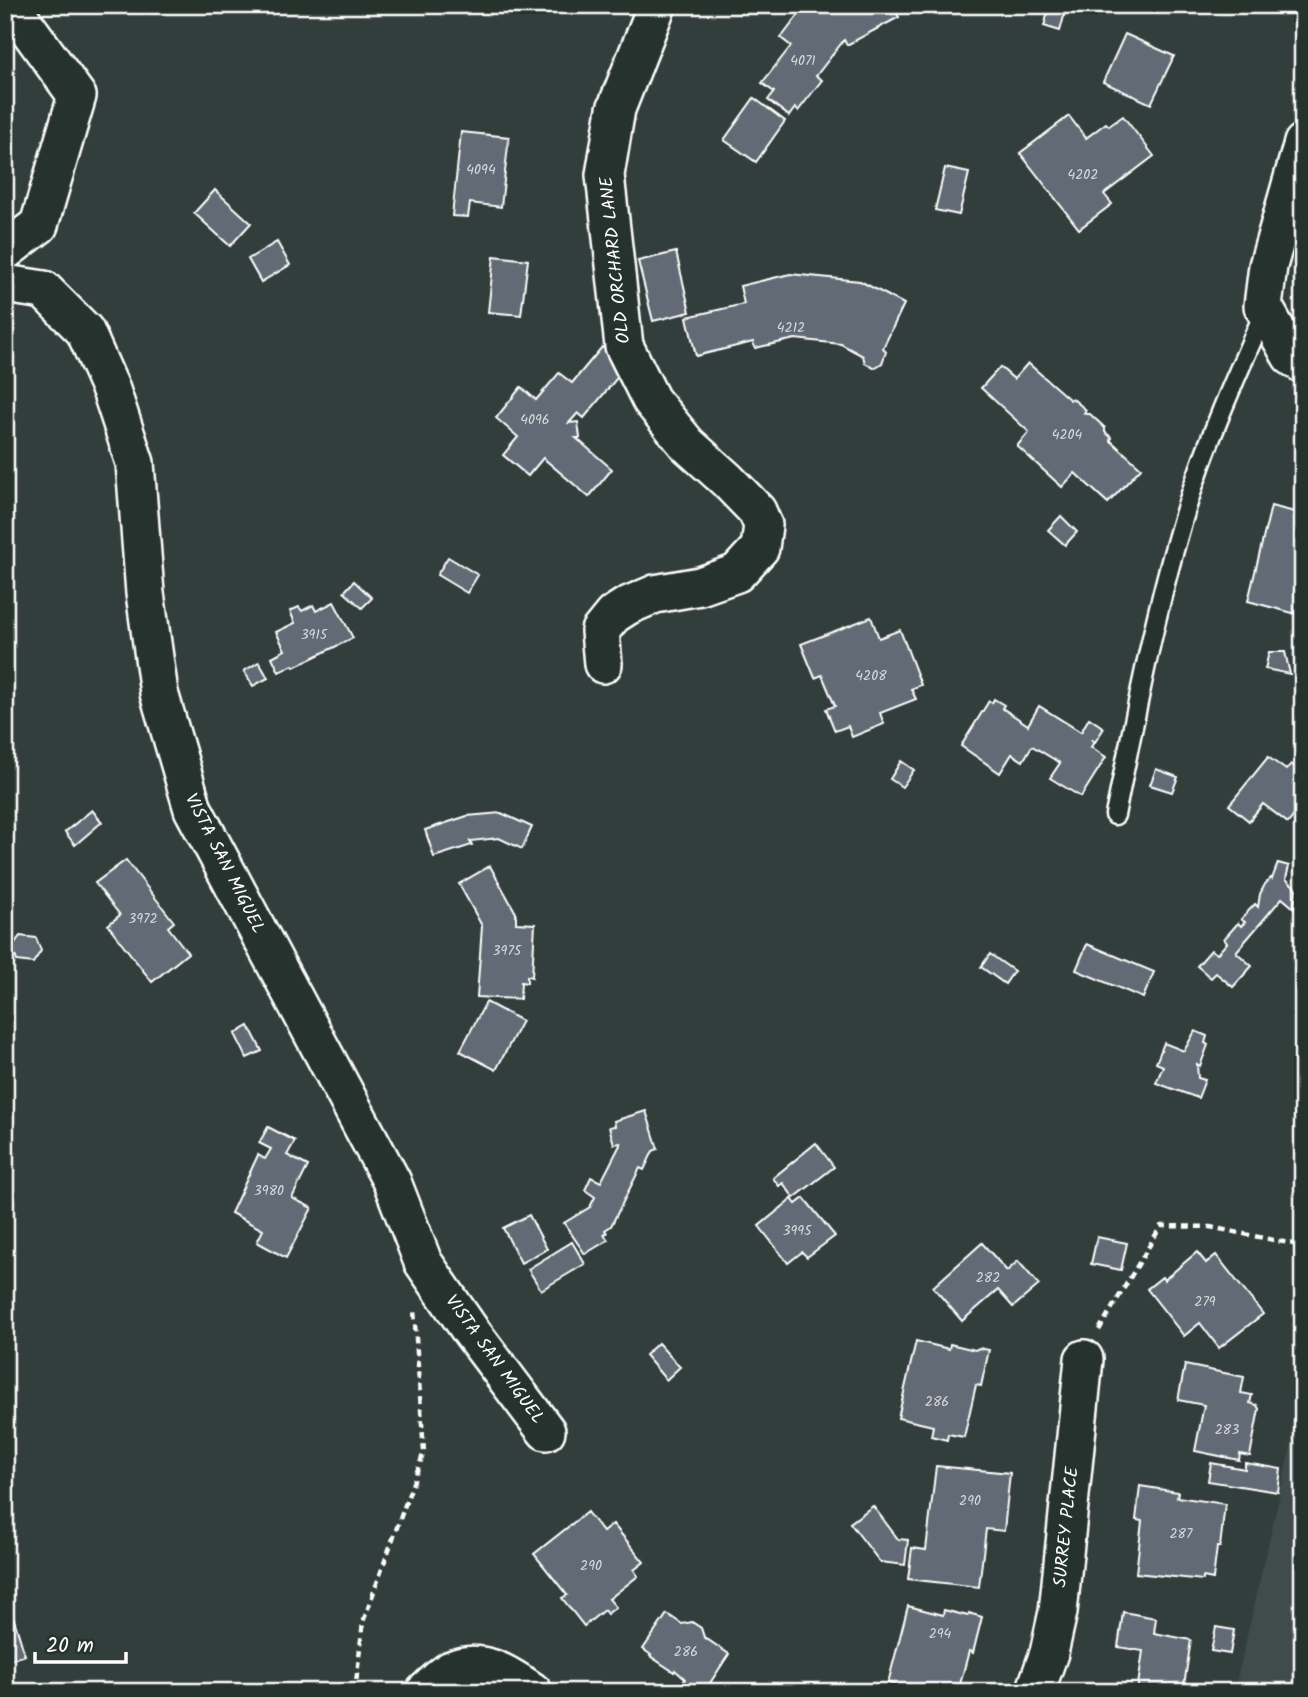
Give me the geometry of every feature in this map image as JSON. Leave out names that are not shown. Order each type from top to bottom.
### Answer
[{"type":"street","points":[[5,251],[39,225],[78,96],[11,5]]},
{"type":"street","name":"OLD ORCHARD LANE","points":[[603,664],[600,631],[613,615],[655,594],[700,586],[737,573],[760,548],[763,525],[757,511],[687,444],[651,400],[624,346],[605,175],[616,109],[657,5]]},
{"type":"street","points":[[1303,144],[1268,266],[1263,306],[1291,356],[1303,364]]},
{"type":"street","name":"VISTA SAN MIGUEL","points":[[5,284],[44,290],[85,331],[111,390],[135,463],[145,593],[159,693],[193,808],[392,1182],[423,1262],[546,1431]]},
{"type":"street","name":"SURREY PLACE","points":[[1035,1692],[1049,1653],[1058,1612],[1084,1359]]},
{"type":"street","points":[[425,1692],[451,1671],[470,1666],[487,1666],[502,1671],[533,1692]]},
{"type":"lane","points":[[1115,816],[1155,625],[1186,509],[1228,393],[1265,311]]},
{"type":"path","points":[[1084,1359],[1113,1304],[1161,1226],[1210,1227],[1303,1246]]},
{"type":"path","points":[[355,1692],[363,1622],[424,1452],[414,1307]]},
{"type":"shaded area","points":[[1303,1394],[1303,1692],[1234,1692]]},
{"type":"building","points":[[512,5],[564,5],[537,16],[534,9],[517,16]]},
{"type":"building","points":[[806,5],[892,5],[899,17],[847,45],[844,40],[816,76],[822,80],[798,111],[795,108],[789,116],[768,100],[774,92],[762,83],[791,46],[781,38]]},
{"type":"building","points":[[1050,5],[1067,5],[1060,31],[1044,26]]},
{"type":"building","points":[[1125,34],[1174,56],[1151,104],[1103,82]]},
{"type":"building","points":[[754,98],[785,121],[756,162],[724,140]]},
{"type":"building","points":[[1069,116],[1086,138],[1106,123],[1109,126],[1123,116],[1154,156],[1104,194],[1112,204],[1079,229],[1020,153]]},
{"type":"building","points":[[461,132],[509,137],[501,207],[470,203],[468,217],[452,216]]},
{"type":"building","points":[[945,168],[969,173],[959,215],[935,210]]},
{"type":"building","points":[[215,190],[251,223],[230,246],[194,213]]},
{"type":"building","points":[[277,242],[290,265],[261,282],[248,259]]},
{"type":"building","points":[[676,252],[690,312],[653,321],[638,261]]},
{"type":"building","points":[[494,256],[528,260],[521,315],[488,312]]},
{"type":"building","points":[[790,274],[860,281],[904,304],[883,348],[886,352],[882,363],[874,368],[865,363],[863,356],[841,344],[795,339],[755,348],[753,342],[696,356],[687,317],[744,304],[740,286]]},
{"type":"building","points":[[602,347],[626,367],[584,418],[578,413],[569,423],[578,422],[580,438],[576,438],[612,469],[589,497],[543,458],[528,476],[503,455],[518,437],[496,418],[521,387],[536,400],[559,373],[572,383]]},
{"type":"building","points":[[1028,363],[1070,400],[1072,398],[1086,410],[1084,413],[1090,414],[1105,428],[1105,432],[1112,438],[1110,440],[1141,468],[1108,503],[1075,473],[1062,487],[1017,446],[1029,432],[981,388],[1000,367],[1014,379]]},
{"type":"building","points":[[1271,506],[1303,514],[1303,602],[1300,615],[1248,601]]},
{"type":"building","points":[[1061,516],[1077,532],[1065,545],[1048,530]]},
{"type":"building","points":[[448,557],[478,575],[467,593],[437,575]]},
{"type":"building","points":[[354,581],[372,598],[362,608],[344,592]]},
{"type":"building","points":[[334,602],[353,638],[279,672],[272,657],[285,650],[276,632],[295,623],[290,611],[299,607],[302,611],[313,605],[316,611]]},
{"type":"building","points":[[871,617],[879,638],[900,630],[921,685],[911,689],[916,699],[880,713],[884,724],[852,737],[848,726],[835,731],[826,709],[835,706],[822,675],[815,678],[801,644]]},
{"type":"building","points":[[1269,652],[1285,652],[1290,674],[1265,669]]},
{"type":"building","points":[[259,662],[268,678],[253,686],[244,671]]},
{"type":"building","points":[[994,699],[1004,705],[1002,708],[1028,725],[1039,706],[1081,732],[1089,718],[1104,728],[1095,742],[1091,739],[1094,742],[1091,747],[1106,757],[1081,797],[1050,778],[1060,763],[1032,746],[1023,761],[1012,754],[1000,773],[961,746],[989,701],[992,703]]},
{"type":"building","points":[[1268,757],[1286,770],[1291,764],[1303,773],[1303,810],[1300,808],[1288,823],[1263,804],[1249,821],[1229,805]]},
{"type":"building","points":[[901,761],[914,770],[902,787],[890,779]]},
{"type":"building","points":[[1156,769],[1178,777],[1172,792],[1150,785]]},
{"type":"building","points":[[92,810],[102,822],[75,845],[65,832]]},
{"type":"building","points":[[501,813],[532,827],[522,849],[499,838],[470,841],[472,845],[434,857],[425,830],[467,816]]},
{"type":"building","points":[[126,860],[174,922],[168,927],[188,953],[152,982],[108,925],[120,915],[95,883]]},
{"type":"building","points":[[1278,863],[1289,866],[1286,879],[1296,888],[1294,908],[1282,898],[1236,952],[1252,966],[1233,987],[1216,973],[1211,978],[1197,966],[1211,950],[1217,954],[1227,943],[1224,939],[1238,923],[1241,926],[1245,922],[1241,919],[1255,904],[1258,907],[1260,894],[1265,884],[1272,879]]},
{"type":"building","points":[[490,866],[516,913],[516,923],[535,924],[532,977],[527,976],[527,983],[521,982],[520,999],[477,997],[482,926],[459,884]]},
{"type":"building","points":[[20,936],[36,938],[41,951],[33,963],[17,961],[12,947]]},
{"type":"building","points":[[1087,944],[1154,972],[1143,998],[1076,970]]},
{"type":"building","points":[[990,954],[1014,971],[1005,984],[981,967]]},
{"type":"building","points":[[486,1002],[522,1021],[496,1070],[460,1051]]},
{"type":"building","points":[[249,1026],[262,1051],[247,1058],[235,1034]]},
{"type":"building","points":[[1195,1031],[1207,1036],[1205,1043],[1208,1045],[1200,1066],[1197,1064],[1198,1078],[1205,1080],[1198,1098],[1156,1083],[1163,1066],[1156,1063],[1164,1043],[1184,1051]]},
{"type":"building","points":[[646,1111],[658,1149],[653,1151],[644,1170],[640,1168],[611,1226],[605,1230],[607,1233],[604,1234],[608,1240],[585,1254],[564,1223],[590,1207],[595,1197],[585,1190],[591,1177],[601,1182],[621,1143],[614,1144],[609,1127],[615,1126],[614,1121]]},
{"type":"building","points":[[268,1127],[295,1141],[287,1155],[308,1166],[292,1198],[312,1208],[286,1258],[257,1242],[263,1230],[231,1213],[258,1155],[265,1159],[271,1149],[259,1143]]},
{"type":"building","points":[[816,1143],[834,1167],[794,1198],[783,1183],[779,1186],[773,1178]]},
{"type":"building","points":[[804,1198],[835,1236],[807,1257],[802,1252],[788,1263],[759,1226],[792,1199],[796,1204]]},
{"type":"building","points":[[529,1215],[547,1249],[521,1263],[503,1228]]},
{"type":"building","points":[[1097,1237],[1127,1243],[1121,1270],[1091,1264]]},
{"type":"building","points":[[572,1242],[585,1264],[541,1290],[528,1269]]},
{"type":"building","points":[[982,1243],[1007,1271],[1018,1261],[1039,1285],[1013,1307],[998,1290],[962,1321],[933,1287]]},
{"type":"building","points":[[1197,1252],[1206,1263],[1216,1255],[1263,1314],[1219,1348],[1200,1323],[1184,1336],[1147,1289],[1162,1277],[1164,1280]]},
{"type":"building","points":[[916,1341],[949,1349],[950,1344],[975,1350],[989,1350],[981,1386],[976,1385],[964,1437],[948,1434],[947,1440],[931,1436],[933,1426],[898,1418]]},
{"type":"building","points":[[658,1343],[680,1367],[666,1380],[645,1355]]},
{"type":"building","points":[[1185,1365],[1244,1377],[1241,1393],[1252,1395],[1250,1403],[1257,1405],[1259,1409],[1250,1456],[1240,1454],[1239,1460],[1195,1451],[1204,1405],[1178,1400]]},
{"type":"building","points":[[1211,1463],[1245,1469],[1245,1463],[1281,1469],[1278,1492],[1208,1481]]},
{"type":"building","points":[[936,1466],[1010,1473],[1004,1531],[986,1529],[979,1587],[908,1579],[912,1548],[926,1550]]},
{"type":"building","points":[[1140,1486],[1178,1492],[1177,1497],[1225,1504],[1213,1579],[1136,1573],[1142,1521],[1136,1520]]},
{"type":"building","points":[[873,1506],[898,1539],[908,1540],[905,1565],[880,1562],[850,1523]]},
{"type":"building","points":[[587,1512],[603,1532],[613,1524],[644,1562],[634,1570],[638,1576],[609,1599],[616,1607],[607,1614],[604,1610],[584,1626],[562,1598],[567,1595],[534,1554]]},
{"type":"building","points":[[9,1603],[25,1655],[5,1661],[5,1604]]},
{"type":"building","points":[[908,1606],[943,1615],[944,1610],[982,1617],[973,1653],[969,1651],[958,1692],[921,1692],[888,1683]]},
{"type":"building","points":[[1123,1612],[1156,1618],[1154,1633],[1191,1640],[1183,1692],[1137,1692],[1143,1651],[1118,1647]]},
{"type":"building","points":[[667,1614],[682,1624],[692,1622],[701,1628],[704,1637],[729,1654],[710,1683],[722,1692],[677,1692],[685,1679],[643,1649]]},
{"type":"building","points":[[1216,1627],[1234,1630],[1230,1654],[1211,1651]]}]
